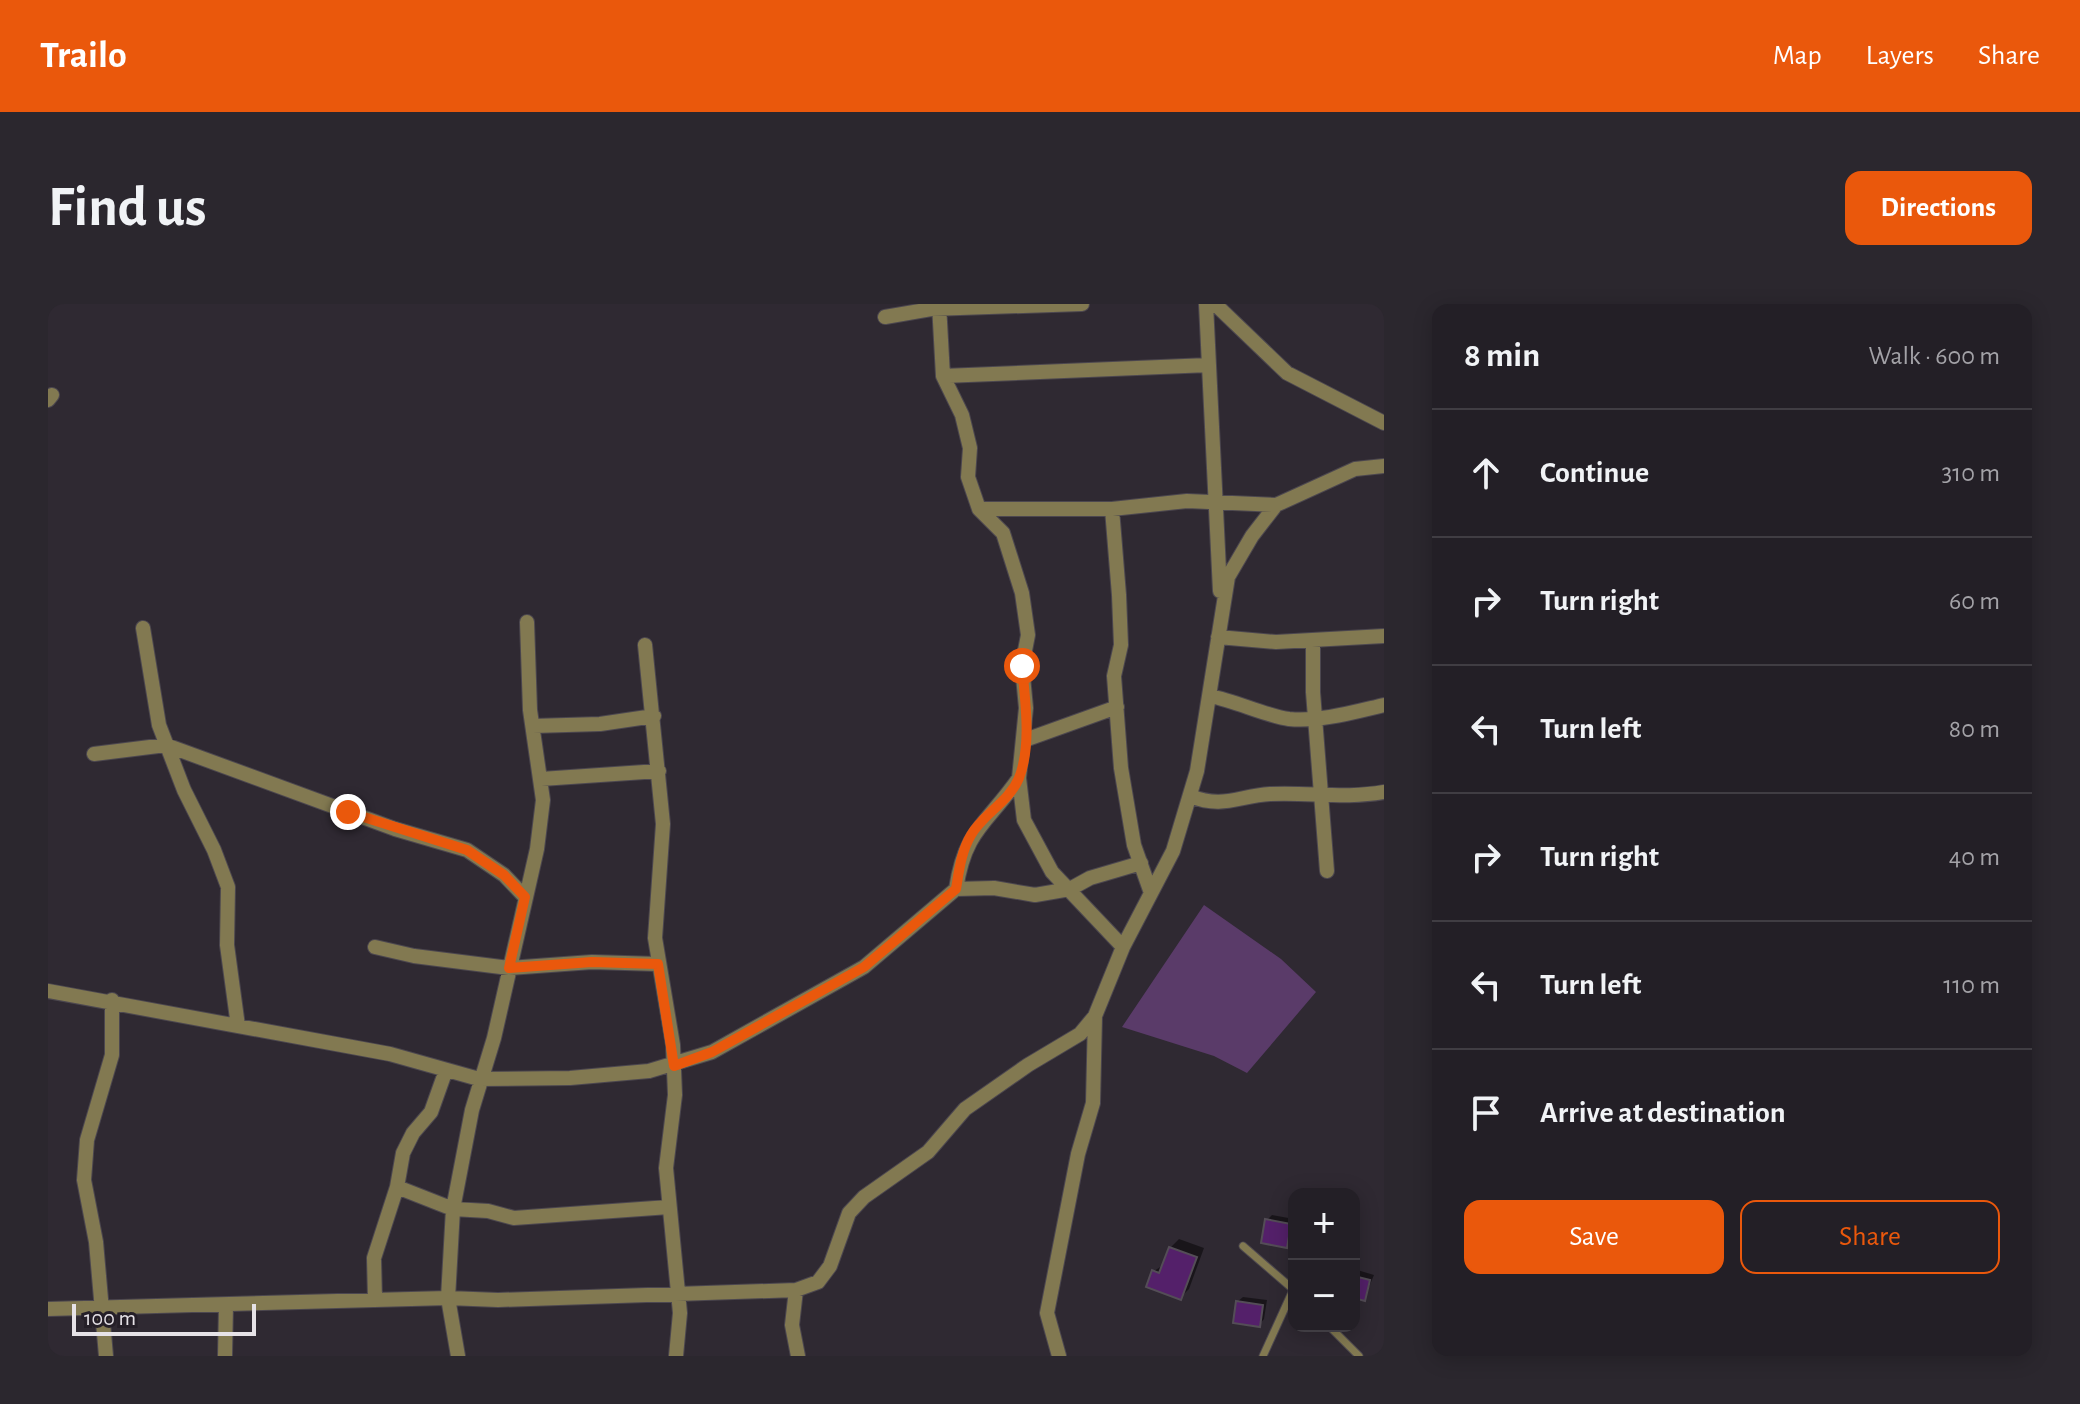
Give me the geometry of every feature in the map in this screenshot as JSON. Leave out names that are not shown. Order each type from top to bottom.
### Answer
[{"type":"street","points":[[885,317],[939,306],[1082,304]]},
{"type":"street","points":[[1206,304],[1221,606]]},
{"type":"street","points":[[1215,304],[1287,373],[1384,423]]},
{"type":"street","points":[[939,306],[943,376],[962,415],[970,448],[968,477],[979,509],[1003,533],[1022,593],[1028,635],[1022,666],[1025,740],[1019,778],[1024,820],[1052,872],[1123,947]]},
{"type":"street","points":[[943,376],[1209,365]]},
{"type":"street","points":[[979,509],[1112,509],[1187,501],[1276,505],[1355,469],[1384,466]]},
{"type":"street","points":[[48,1309],[448,1298],[498,1300],[796,1290],[818,1282],[830,1266],[849,1213],[864,1197],[928,1152],[965,1109],[1028,1065],[1080,1034],[1095,1016],[1123,947],[1173,851],[1190,796],[1210,696],[1221,606],[1228,577],[1252,536],[1276,505]]},
{"type":"street","points":[[1112,509],[1121,645],[1114,676],[1121,768],[1141,863],[1151,893]]},
{"type":"street","points":[[458,1356],[448,1298],[453,1209],[479,1079],[494,1038],[542,812],[541,779],[526,665],[527,622]]},
{"type":"street","points":[[143,628],[159,725],[228,887],[227,945],[238,1026]]},
{"type":"street","points":[[1218,637],[1313,641],[1384,636]]},
{"type":"street","points":[[1313,641],[1315,719],[1327,871]]},
{"type":"street","points":[[645,645],[663,824],[655,938],[674,1066],[675,1095],[666,1168],[680,1313],[676,1356]]},
{"type":"street","points":[[1210,696],[1241,702],[1288,719],[1315,719],[1384,705]]},
{"type":"street","points":[[1025,740],[1117,707]]},
{"type":"street","points":[[533,726],[600,724],[654,716]]},
{"type":"street","points":[[94,754],[166,745],[395,829],[467,850],[504,875],[525,897]]},
{"type":"street","points":[[541,779],[659,771]]},
{"type":"street","points":[[956,889],[961,860],[972,834],[1000,805],[1019,778]]},
{"type":"street","points":[[1190,796],[1204,802],[1227,803],[1266,794],[1353,796],[1384,792]]},
{"type":"street","points":[[48,991],[112,1000],[390,1054],[479,1079],[570,1078],[674,1066],[712,1052],[864,967],[956,889],[994,888],[1035,895],[1070,889],[1100,874],[1141,863]]},
{"type":"street","points":[[375,947],[414,956],[509,968],[592,962],[658,964]]},
{"type":"street","points":[[106,1356],[96,1242],[84,1180],[87,1140],[112,1055],[112,1000]]},
{"type":"street","points":[[1059,1356],[1047,1313],[1078,1154],[1093,1103],[1095,1016]]},
{"type":"street","points":[[375,1300],[374,1258],[397,1187],[403,1153],[413,1133],[431,1112],[446,1070]]},
{"type":"street","points":[[397,1187],[453,1209],[488,1211],[514,1218],[669,1207]]},
{"type":"street","points":[[796,1290],[792,1325],[798,1356]]},
{"type":"street","points":[[225,1356],[226,1305]]},
{"type":"lane","points":[[1243,1246],[1288,1285]]},
{"type":"lane","points":[[1263,1356],[1288,1303]]},
{"type":"lane","points":[[1335,1332],[1359,1356]]},
{"type":"shaded area","points":[[1204,905],[1281,959],[1316,992],[1247,1073],[1214,1056],[1122,1027]]},
{"type":"building","points":[[1265,1219],[1288,1223],[1287,1248],[1261,1243]]},
{"type":"building","points":[[1169,1247],[1197,1257],[1181,1300],[1146,1287],[1152,1270],[1159,1273]]},
{"type":"building","points":[[1360,1278],[1370,1280],[1365,1301],[1360,1300]]},
{"type":"building","points":[[1236,1301],[1263,1305],[1260,1327],[1233,1323]]},
{"type":"route","points":[[348,812],[467,850],[504,875],[525,897],[509,968],[592,962],[658,964],[674,1066],[712,1052],[864,967],[956,889],[961,860],[972,834],[1000,805],[1019,778],[1026,708],[1022,666]]}]
